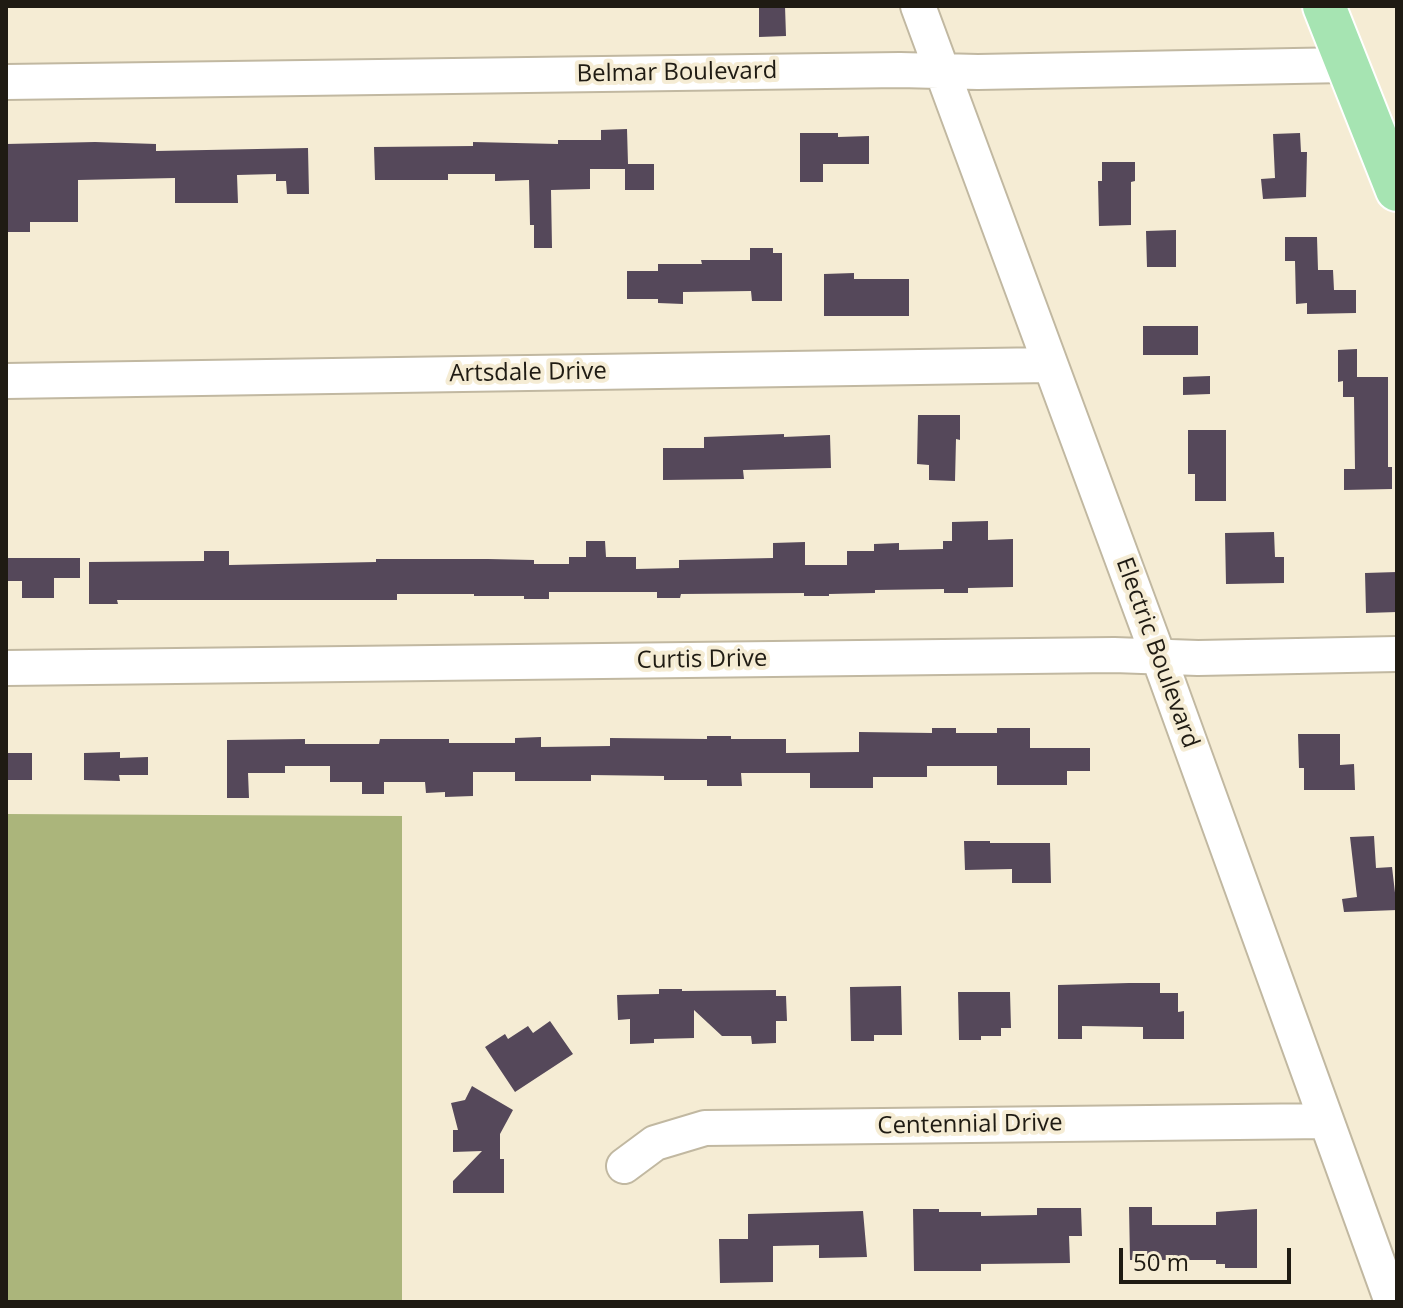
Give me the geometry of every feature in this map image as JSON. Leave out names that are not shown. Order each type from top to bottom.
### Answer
[{"type":"main road","points":[[1324,6],[1397,190]]},
{"type":"street","name":"Electric Boulevard","points":[[918,6],[1159,657],[1392,1302]]},
{"type":"street","name":"Belmar Boulevard","points":[[6,82],[1347,65]]},
{"type":"street","name":"Artsdale Drive","points":[[6,381],[1050,365]]},
{"type":"street","name":"Curtis Drive","points":[[6,668],[1397,654]]},
{"type":"street","name":"Centennial Drive","points":[[624,1166],[655,1143],[705,1128],[1326,1121]]},
{"type":"green space","points":[[6,814],[402,816],[402,1302],[6,1302]]},
{"type":"building","points":[[759,6],[785,6],[786,36],[759,37]]},
{"type":"building","points":[[627,129],[628,164],[654,164],[654,190],[625,190],[625,169],[590,169],[590,189],[551,190],[552,248],[534,248],[529,180],[495,181],[495,174],[448,174],[448,180],[375,180],[374,147],[473,146],[473,142],[558,144],[558,140],[601,140],[601,130]]},
{"type":"building","points":[[800,133],[869,136],[869,164],[823,164],[823,182],[800,182]]},
{"type":"building","points":[[1300,133],[1301,152],[1307,152],[1306,197],[1263,199],[1261,179],[1275,178],[1273,134]]},
{"type":"building","points":[[6,144],[156,144],[156,151],[308,148],[309,194],[287,194],[286,181],[276,181],[276,174],[237,175],[238,203],[175,203],[175,178],[78,180],[78,222],[30,222],[30,232],[7,232]]},
{"type":"building","points":[[1102,162],[1135,162],[1135,181],[1131,182],[1131,225],[1099,226],[1098,181],[1102,181]]},
{"type":"building","points":[[1176,230],[1176,267],[1147,267],[1146,231]]},
{"type":"building","points":[[1285,237],[1317,237],[1318,270],[1333,270],[1334,290],[1356,290],[1356,313],[1307,314],[1307,303],[1296,304],[1295,261],[1285,261]]},
{"type":"building","points":[[750,248],[773,248],[773,253],[782,253],[782,301],[752,301],[751,291],[683,292],[683,304],[658,303],[658,299],[627,299],[627,271],[658,271],[658,264],[702,264],[701,260],[750,260]]},
{"type":"building","points":[[854,273],[854,279],[909,279],[909,316],[824,316],[824,274]]},
{"type":"building","points":[[1143,326],[1198,326],[1198,355],[1143,355]]},
{"type":"building","points":[[1357,349],[1357,377],[1388,377],[1388,467],[1392,467],[1392,489],[1344,490],[1344,469],[1355,469],[1354,397],[1343,397],[1343,381],[1338,382],[1338,350]]},
{"type":"building","points":[[1210,376],[1210,394],[1183,395],[1183,377]]},
{"type":"building","points":[[918,415],[960,415],[955,481],[929,480],[929,465],[917,464]]},
{"type":"building","points":[[1188,430],[1226,430],[1226,501],[1195,501],[1195,474],[1188,474]]},
{"type":"building","points":[[784,434],[784,437],[830,435],[831,468],[743,470],[744,479],[663,480],[663,448],[704,448],[704,437]]},
{"type":"building","points":[[988,521],[988,540],[1013,539],[1013,587],[968,588],[968,593],[944,593],[944,589],[875,590],[875,593],[829,596],[804,596],[804,593],[681,594],[680,598],[657,598],[657,592],[549,592],[549,599],[474,594],[397,594],[397,600],[117,600],[118,604],[89,604],[89,562],[204,561],[204,551],[229,551],[229,565],[376,562],[376,559],[534,560],[534,564],[569,564],[569,557],[586,557],[586,541],[605,541],[606,557],[636,557],[636,569],[679,568],[679,560],[773,558],[773,543],[805,542],[805,565],[847,565],[847,551],[874,551],[874,544],[899,543],[899,550],[943,549],[943,541],[952,541],[952,522]]},
{"type":"building","points":[[1274,532],[1275,557],[1284,557],[1284,583],[1226,584],[1225,533]]},
{"type":"building","points":[[6,558],[80,558],[80,578],[54,578],[54,598],[22,598],[22,581],[6,581]]},
{"type":"building","points":[[1397,572],[1397,612],[1366,613],[1365,573]]},
{"type":"building","points":[[932,728],[956,728],[956,733],[997,733],[997,728],[1030,728],[1030,748],[1090,748],[1090,771],[1067,771],[1067,785],[997,785],[997,766],[927,766],[927,777],[873,777],[873,788],[810,788],[810,773],[741,773],[742,786],[707,786],[707,780],[664,780],[664,776],[591,775],[591,781],[515,781],[515,772],[473,772],[473,796],[445,797],[445,792],[426,793],[425,782],[384,782],[384,794],[362,794],[362,782],[330,782],[330,766],[285,766],[285,773],[248,773],[249,798],[227,798],[227,740],[305,739],[305,744],[379,744],[380,739],[449,739],[449,743],[515,743],[515,738],[541,737],[541,747],[610,746],[610,738],[707,739],[707,736],[731,736],[731,739],[786,739],[786,753],[859,752],[859,732],[932,733]]},
{"type":"building","points":[[1298,734],[1340,734],[1340,765],[1354,764],[1355,790],[1304,790],[1304,768],[1299,768]]},
{"type":"building","points":[[120,752],[120,758],[148,757],[148,775],[119,775],[120,781],[84,780],[84,753]]},
{"type":"building","points":[[6,753],[32,753],[32,780],[6,780]]},
{"type":"building","points":[[1374,836],[1376,868],[1392,867],[1397,910],[1344,912],[1342,899],[1357,897],[1350,837]]},
{"type":"building","points":[[964,841],[1050,843],[1051,883],[1012,883],[1012,869],[965,870]]},
{"type":"building","points":[[1160,983],[1160,993],[1178,993],[1178,1012],[1184,1011],[1184,1039],[1143,1039],[1143,1027],[1082,1026],[1082,1039],[1058,1039],[1058,985]]},
{"type":"building","points":[[901,986],[902,1035],[874,1035],[874,1041],[851,1041],[850,987]]},
{"type":"building","points":[[659,989],[776,990],[776,996],[786,996],[787,1021],[776,1021],[776,1043],[752,1044],[751,1036],[722,1036],[694,1010],[694,1038],[654,1039],[654,1043],[630,1044],[630,1019],[618,1020],[617,995],[659,994]]},
{"type":"building","points":[[958,992],[1010,992],[1011,1028],[1001,1028],[1001,1036],[959,1040]]},
{"type":"building","points":[[550,1021],[573,1054],[515,1092],[485,1047],[505,1034],[508,1039],[528,1026],[533,1033]]},
{"type":"building","points":[[472,1086],[513,1110],[500,1134],[504,1193],[453,1193],[453,1181],[482,1151],[453,1152],[453,1130],[458,1130],[451,1103],[465,1100]]},
{"type":"building","points":[[1129,1207],[1152,1207],[1152,1225],[1216,1225],[1216,1212],[1257,1209],[1257,1268],[1225,1268],[1225,1264],[1216,1264],[1216,1260],[1130,1260]]},
{"type":"building","points":[[1037,1208],[1081,1208],[1082,1236],[1069,1236],[1070,1263],[981,1264],[981,1271],[914,1271],[913,1209],[981,1212],[981,1216],[1037,1215]]},
{"type":"building","points":[[863,1211],[867,1257],[819,1258],[819,1245],[773,1246],[773,1282],[720,1283],[719,1239],[748,1239],[748,1214]]}]
